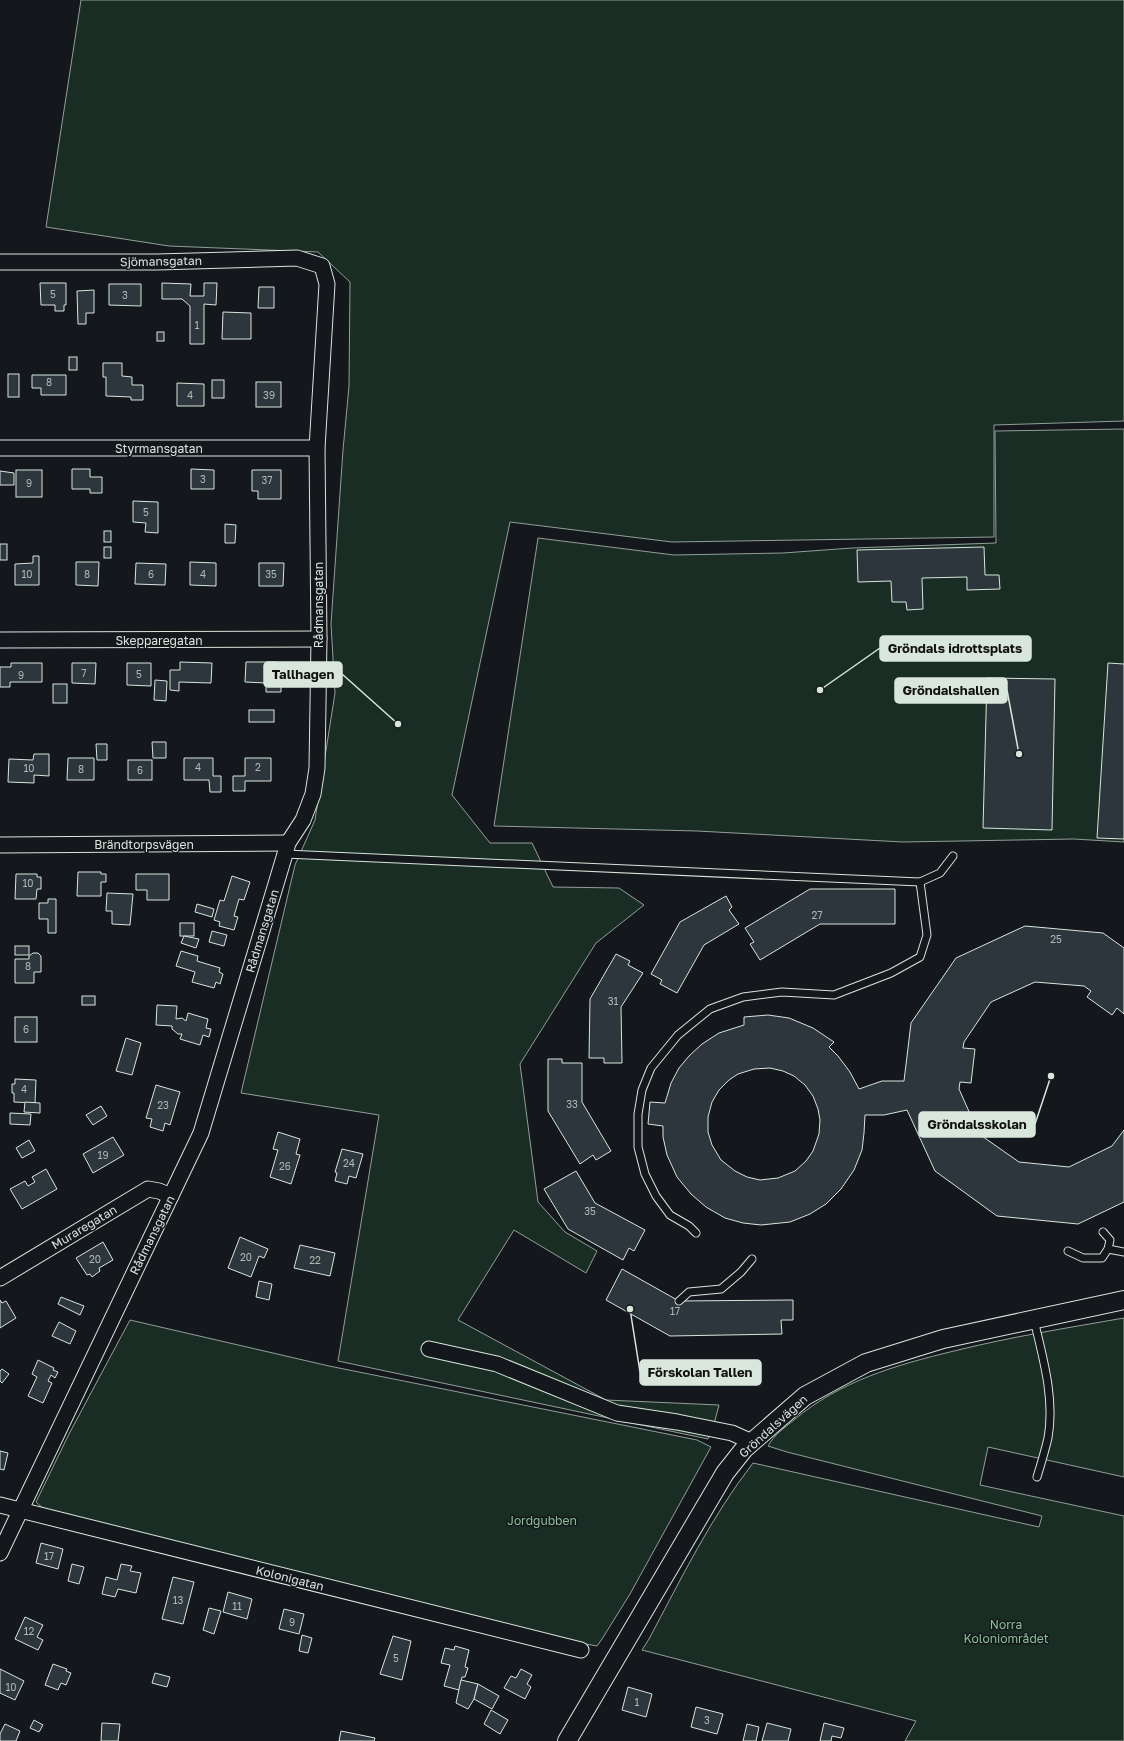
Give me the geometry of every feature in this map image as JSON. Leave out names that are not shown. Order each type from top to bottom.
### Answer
[{"type":"street","name":"Sjömansgatan","points":[[0,262],[157,262],[297,258],[322,266]]},
{"type":"street","name":"Rådmansgatan","points":[[0,1553],[52,1448],[114,1313],[201,1134],[286,849],[303,820],[313,794],[317,768],[317,448],[327,284],[322,266]]},
{"type":"street","name":"Styrmansgatan","points":[[0,448],[317,448]]},
{"type":"street","name":"Skepparegatan","points":[[0,640],[318,640]]},
{"type":"street","name":"Brändtorpsvägen","points":[[0,845],[286,849]]},
{"type":"street","name":"Muraregatan","points":[[0,1278],[148,1189],[159,1191],[171,1196]]},
{"type":"street","name":"Gröndalsvägen","points":[[566,1741],[612,1666],[724,1473],[752,1442],[805,1396],[866,1363],[943,1339],[1124,1300]]},
{"type":"street","points":[[429,1349],[446,1354],[497,1364],[617,1413],[732,1432],[752,1442]]},
{"type":"street","name":"Kolonigatan","points":[[0,1505],[581,1650]]},
{"type":"lane","points":[[286,849],[920,882],[940,873],[953,856]]},
{"type":"lane","points":[[696,1233],[689,1226],[670,1215],[656,1196],[645,1174],[638,1148],[638,1114],[642,1090],[651,1068],[678,1035],[710,1009],[743,996],[782,992],[834,994],[891,973],[920,956],[927,935],[920,882]]},
{"type":"lane","points":[[1068,1251],[1083,1258],[1102,1258],[1108,1249],[1110,1240],[1103,1232]]},
{"type":"lane","points":[[1108,1249],[1124,1252]]},
{"type":"lane","points":[[679,1300],[689,1292],[721,1288],[741,1272],[752,1259]]},
{"type":"lane","points":[[1034,1320],[1046,1370],[1050,1406],[1048,1437],[1037,1477]]},
{"type":"green space","points":[[81,0],[1124,0],[1124,421],[994,425],[994,537],[672,542],[510,522],[452,795],[490,843],[532,843],[553,887],[619,888],[644,905],[596,943],[520,1064],[538,1202],[565,1232],[597,1251],[586,1273],[514,1230],[458,1320],[606,1400],[719,1405],[708,1439],[338,1361],[379,1115],[241,1093],[295,865],[315,820],[335,693],[331,624],[349,386],[350,282],[318,252],[169,246],[46,227]]},
{"type":"green space","points":[[1124,429],[1124,842],[1074,839],[903,842],[697,831],[494,826],[538,538],[674,555],[783,553],[852,548],[996,543],[995,431]]},
{"type":"green space","name":"Norra Koloniområdet","points":[[1124,1318],[1124,1477],[988,1447],[980,1485],[1124,1516],[1124,1741],[905,1741],[916,1721],[642,1650],[710,1527],[753,1463],[1039,1527],[1042,1516],[768,1446],[773,1438],[812,1406],[830,1395],[870,1376],[932,1356],[996,1341]]},
{"type":"green space","name":"Jordgubben","points":[[130,1320],[329,1366],[697,1440],[711,1447],[630,1594],[602,1639],[597,1646],[580,1643],[45,1510],[36,1502],[69,1434]]},
{"type":"building","points":[[40,283],[66,283],[66,305],[64,305],[64,311],[55,311],[55,305],[41,305]]},
{"type":"building","points":[[162,283],[191,284],[190,296],[204,296],[204,283],[217,283],[216,305],[204,304],[204,344],[190,344],[190,306],[182,299],[162,299]]},
{"type":"building","points":[[109,284],[141,284],[141,306],[109,305]]},
{"type":"building","points":[[259,287],[274,287],[274,308],[258,308]]},
{"type":"building","points":[[94,290],[94,313],[86,313],[86,324],[78,324],[77,291]]},
{"type":"building","points":[[223,312],[251,313],[251,339],[222,339]]},
{"type":"building","points":[[157,332],[164,332],[164,341],[157,341]]},
{"type":"building","points":[[69,357],[77,357],[77,370],[69,370]]},
{"type":"building","points":[[103,363],[122,363],[122,376],[132,377],[132,385],[143,385],[143,400],[131,400],[131,397],[106,396],[106,377],[103,377]]},
{"type":"building","points":[[8,374],[19,374],[19,397],[8,397]]},
{"type":"building","points":[[32,375],[66,375],[66,395],[41,395],[41,388],[32,388]]},
{"type":"building","points":[[212,380],[224,380],[224,398],[212,398]]},
{"type":"building","points":[[256,382],[281,382],[281,407],[256,407]]},
{"type":"building","points":[[177,383],[204,384],[204,406],[177,406]]},
{"type":"building","points":[[72,469],[90,469],[90,477],[102,477],[102,493],[90,493],[90,489],[72,489]]},
{"type":"building","points":[[191,469],[214,470],[214,489],[191,489]]},
{"type":"building","points":[[16,470],[42,470],[42,497],[16,497]]},
{"type":"building","points":[[252,470],[281,470],[281,499],[258,499],[258,491],[252,491]]},
{"type":"building","points":[[0,471],[14,473],[14,485],[0,485]]},
{"type":"building","points":[[133,501],[158,502],[158,533],[145,532],[146,523],[133,522]]},
{"type":"building","points":[[225,524],[236,525],[235,543],[225,543]]},
{"type":"building","points":[[104,531],[111,531],[111,542],[104,542]]},
{"type":"building","points":[[0,544],[7,544],[7,560],[0,560]]},
{"type":"building","points":[[104,547],[111,547],[111,558],[104,558]]},
{"type":"building","points":[[984,547],[985,575],[999,575],[1000,589],[967,590],[967,577],[922,578],[923,609],[907,610],[906,602],[892,602],[891,581],[858,582],[857,550]]},
{"type":"building","points":[[33,556],[39,556],[39,585],[15,585],[15,564],[33,563]]},
{"type":"building","points":[[76,562],[99,562],[98,586],[76,585]]},
{"type":"building","points":[[190,562],[216,563],[216,586],[190,585]]},
{"type":"building","points":[[136,563],[166,564],[165,585],[135,584]]},
{"type":"building","points":[[259,563],[284,563],[283,586],[259,586]]},
{"type":"building","points":[[180,662],[212,663],[211,683],[179,682],[179,691],[170,690],[170,670],[180,670]]},
{"type":"building","points":[[246,662],[277,662],[277,680],[281,680],[281,692],[266,692],[266,683],[245,682]]},
{"type":"building","points":[[11,663],[42,663],[42,682],[10,682],[10,687],[0,687],[0,667],[11,667]]},
{"type":"building","points":[[72,663],[96,663],[95,684],[72,683]]},
{"type":"building","points":[[127,663],[151,663],[151,686],[127,685]]},
{"type":"building","points":[[1108,663],[1124,664],[1124,839],[1097,838]]},
{"type":"building","points":[[987,678],[1055,679],[1052,830],[983,828]]},
{"type":"building","points":[[155,680],[167,681],[166,701],[154,700]]},
{"type":"building","points":[[53,684],[67,684],[67,703],[53,703]]},
{"type":"building","points":[[249,710],[274,710],[274,722],[249,722]]},
{"type":"building","points":[[152,742],[166,742],[166,758],[153,758]]},
{"type":"building","points":[[96,744],[107,744],[107,760],[97,760]]},
{"type":"building","points":[[34,754],[49,754],[49,776],[34,775],[34,783],[8,782],[9,759],[33,760]]},
{"type":"building","points":[[68,758],[94,758],[94,780],[67,780]]},
{"type":"building","points":[[184,758],[213,758],[213,776],[221,776],[221,792],[210,792],[209,780],[184,780]]},
{"type":"building","points":[[245,758],[271,758],[271,781],[245,781],[245,791],[233,791],[233,776],[245,776]]},
{"type":"building","points":[[128,760],[152,760],[152,780],[128,780]]},
{"type":"building","points":[[78,872],[101,872],[101,874],[106,874],[106,882],[101,882],[101,896],[77,896]]},
{"type":"building","points":[[16,874],[37,874],[37,877],[41,877],[41,889],[37,889],[36,899],[15,899]]},
{"type":"building","points":[[136,874],[169,874],[169,900],[147,900],[147,890],[136,890]]},
{"type":"building","points":[[232,876],[250,882],[244,900],[239,899],[234,916],[238,917],[234,930],[219,926],[220,922],[214,920],[220,900],[224,901]]},
{"type":"building","points":[[810,889],[895,889],[895,924],[820,924],[760,960],[750,944],[754,942],[745,928]]},
{"type":"building","points":[[107,893],[133,894],[130,925],[112,924],[112,911],[106,911]]},
{"type":"building","points":[[726,896],[732,907],[729,910],[739,924],[704,945],[677,993],[660,984],[662,980],[651,974],[680,922]]},
{"type":"building","points":[[48,899],[56,899],[56,933],[48,933],[48,919],[39,919],[39,903],[48,903]]},
{"type":"building","points":[[197,904],[214,909],[212,917],[195,912]]},
{"type":"building","points":[[180,923],[194,923],[194,936],[180,936]]},
{"type":"building","points":[[1025,926],[1103,933],[1124,948],[1124,1014],[1117,1008],[1112,1015],[1087,997],[1091,991],[1084,986],[1035,982],[991,1002],[964,1042],[963,1048],[975,1049],[971,1083],[960,1082],[959,1089],[979,1134],[1019,1162],[1069,1167],[1112,1146],[1124,1130],[1124,1202],[1078,1224],[997,1216],[935,1171],[907,1110],[884,1115],[865,1115],[862,1150],[854,1170],[841,1189],[826,1204],[810,1214],[790,1222],[761,1225],[743,1223],[725,1218],[706,1207],[691,1194],[677,1177],[667,1155],[663,1137],[663,1126],[648,1124],[650,1102],[665,1103],[671,1083],[679,1068],[702,1044],[719,1033],[744,1025],[744,1017],[768,1015],[789,1018],[813,1028],[834,1042],[829,1047],[850,1072],[859,1089],[882,1081],[904,1081],[911,1023],[956,958]],"holes":[[[770,1068],[783,1071],[794,1076],[805,1085],[813,1096],[820,1120],[819,1134],[813,1151],[806,1161],[795,1171],[778,1178],[760,1180],[747,1177],[735,1171],[721,1160],[712,1145],[708,1132],[708,1117],[712,1102],[719,1090],[729,1080],[738,1074],[754,1069]]]},
{"type":"building","points":[[212,931],[227,935],[224,946],[209,942]]},
{"type":"building","points":[[184,936],[199,939],[196,948],[181,943]]},
{"type":"building","points":[[15,946],[29,946],[29,955],[15,955]]},
{"type":"building","points":[[181,951],[198,956],[197,961],[220,968],[219,972],[223,974],[220,984],[216,982],[214,988],[192,982],[195,972],[176,966]]},
{"type":"building","points":[[33,953],[38,953],[41,956],[41,972],[34,972],[34,983],[15,983],[15,959],[29,959],[29,956]]},
{"type":"building","points":[[616,954],[630,961],[628,965],[643,973],[621,1007],[622,1063],[604,1063],[604,1058],[589,1058],[590,999]]},
{"type":"building","points":[[82,996],[95,996],[95,1005],[82,1005]]},
{"type":"building","points":[[157,1005],[177,1006],[176,1019],[182,1018],[186,1021],[188,1013],[208,1019],[206,1028],[211,1029],[209,1037],[203,1035],[200,1045],[180,1039],[182,1034],[178,1034],[172,1029],[172,1026],[156,1025]]},
{"type":"building","points":[[15,1017],[37,1017],[37,1042],[15,1042]]},
{"type":"building","points":[[126,1038],[141,1043],[132,1075],[116,1071]]},
{"type":"building","points":[[548,1059],[562,1059],[562,1063],[582,1063],[582,1102],[611,1151],[596,1160],[593,1155],[580,1164],[548,1111]]},
{"type":"building","points":[[15,1079],[36,1080],[35,1103],[14,1102],[12,1084],[15,1084]]},
{"type":"building","points":[[156,1085],[180,1092],[170,1125],[165,1123],[163,1131],[150,1127],[152,1119],[146,1118]]},
{"type":"building","points":[[25,1102],[40,1103],[40,1113],[24,1112]]},
{"type":"building","points":[[101,1106],[107,1116],[93,1125],[86,1115]]},
{"type":"building","points":[[10,1113],[31,1114],[30,1125],[10,1124]]},
{"type":"building","points":[[278,1132],[300,1139],[296,1154],[300,1155],[291,1184],[270,1177],[278,1150],[273,1149]]},
{"type":"building","points":[[113,1137],[124,1155],[93,1173],[83,1154]]},
{"type":"building","points":[[29,1140],[35,1151],[22,1158],[16,1148]]},
{"type":"building","points":[[342,1149],[363,1154],[356,1178],[349,1176],[347,1184],[335,1181],[337,1173],[335,1172]]},
{"type":"building","points":[[46,1169],[57,1189],[22,1209],[10,1189],[25,1181],[28,1186],[35,1182],[32,1177]]},
{"type":"building","points":[[576,1171],[595,1203],[645,1230],[634,1251],[629,1248],[623,1260],[568,1229],[544,1189]]},
{"type":"building","points":[[240,1237],[268,1249],[264,1258],[259,1256],[251,1277],[228,1268]]},
{"type":"building","points":[[103,1242],[113,1260],[99,1268],[100,1271],[92,1277],[90,1274],[87,1275],[76,1258]]},
{"type":"building","points":[[300,1245],[335,1253],[330,1276],[294,1268]]},
{"type":"building","points":[[622,1269],[679,1301],[793,1300],[793,1320],[781,1320],[782,1334],[670,1336],[606,1300]]},
{"type":"building","points":[[259,1281],[272,1284],[269,1300],[256,1297]]},
{"type":"building","points":[[61,1297],[84,1306],[80,1315],[58,1304]]},
{"type":"building","points":[[0,1300],[2,1303],[6,1301],[16,1318],[0,1328]]},
{"type":"building","points":[[59,1322],[76,1331],[70,1344],[52,1336]]},
{"type":"building","points":[[38,1360],[54,1368],[53,1370],[58,1372],[55,1378],[51,1375],[48,1381],[52,1383],[43,1403],[28,1396],[37,1377],[32,1374]]},
{"type":"building","points":[[2,1369],[9,1374],[2,1383],[0,1381],[0,1371]]},
{"type":"building","points":[[0,1451],[8,1453],[4,1470],[0,1469]]},
{"type":"building","points":[[41,1543],[63,1549],[58,1569],[36,1563]]},
{"type":"building","points":[[72,1564],[84,1567],[79,1584],[68,1581]]},
{"type":"building","points":[[121,1564],[132,1566],[130,1571],[141,1573],[136,1593],[118,1589],[115,1597],[102,1594],[106,1577],[117,1580]]},
{"type":"building","points":[[173,1577],[194,1582],[183,1624],[162,1619]]},
{"type":"building","points":[[228,1592],[252,1599],[247,1619],[223,1612]]},
{"type":"building","points":[[209,1608],[221,1611],[214,1634],[203,1630]]},
{"type":"building","points":[[284,1609],[304,1614],[299,1634],[279,1629]]},
{"type":"building","points":[[25,1617],[43,1625],[37,1637],[43,1640],[38,1650],[15,1639]]},
{"type":"building","points":[[302,1635],[312,1638],[308,1653],[299,1651]]},
{"type":"building","points":[[393,1636],[411,1641],[402,1680],[380,1674]]},
{"type":"building","points":[[455,1646],[469,1650],[465,1667],[468,1668],[465,1677],[462,1677],[459,1690],[444,1686],[450,1665],[441,1663],[445,1648],[454,1650]]},
{"type":"building","points":[[53,1664],[67,1669],[66,1671],[71,1673],[66,1685],[61,1683],[58,1690],[45,1685]]},
{"type":"building","points":[[0,1669],[24,1681],[15,1700],[0,1693]]},
{"type":"building","points":[[521,1669],[532,1675],[527,1684],[531,1687],[525,1699],[504,1688],[511,1676],[516,1678]]},
{"type":"building","points":[[155,1673],[170,1677],[167,1687],[152,1683]]},
{"type":"building","points":[[461,1680],[478,1684],[474,1699],[468,1709],[456,1703]]},
{"type":"building","points":[[478,1684],[499,1696],[492,1709],[474,1699]]},
{"type":"building","points":[[628,1687],[652,1694],[646,1717],[622,1710]]},
{"type":"building","points":[[696,1707],[723,1714],[717,1734],[691,1727]]},
{"type":"building","points":[[491,1710],[508,1720],[500,1734],[484,1724]]},
{"type":"building","points":[[34,1720],[43,1725],[39,1732],[30,1728]]},
{"type":"building","points":[[102,1723],[120,1724],[118,1741],[101,1741]]},
{"type":"building","points":[[767,1723],[791,1729],[788,1741],[762,1741]]},
{"type":"building","points":[[824,1723],[844,1728],[841,1738],[832,1736],[831,1741],[820,1741]]},
{"type":"building","points":[[5,1724],[20,1731],[16,1741],[0,1741],[0,1734]]},
{"type":"building","points":[[747,1724],[759,1727],[756,1741],[743,1741]]},
{"type":"building","points":[[341,1731],[375,1738],[374,1741],[339,1741]]},
{"type":"place","name":"Gröndals idrottsplats","points":[[820,690]]},
{"type":"place","name":"Tallhagen","points":[[398,724]]},
{"type":"place","name":"Gröndalshallen","points":[[1019,754]]},
{"type":"place","name":"Gröndalsskolan","points":[[1051,1076]]},
{"type":"place","name":"Förskolan Tallen","points":[[630,1309]]}]
